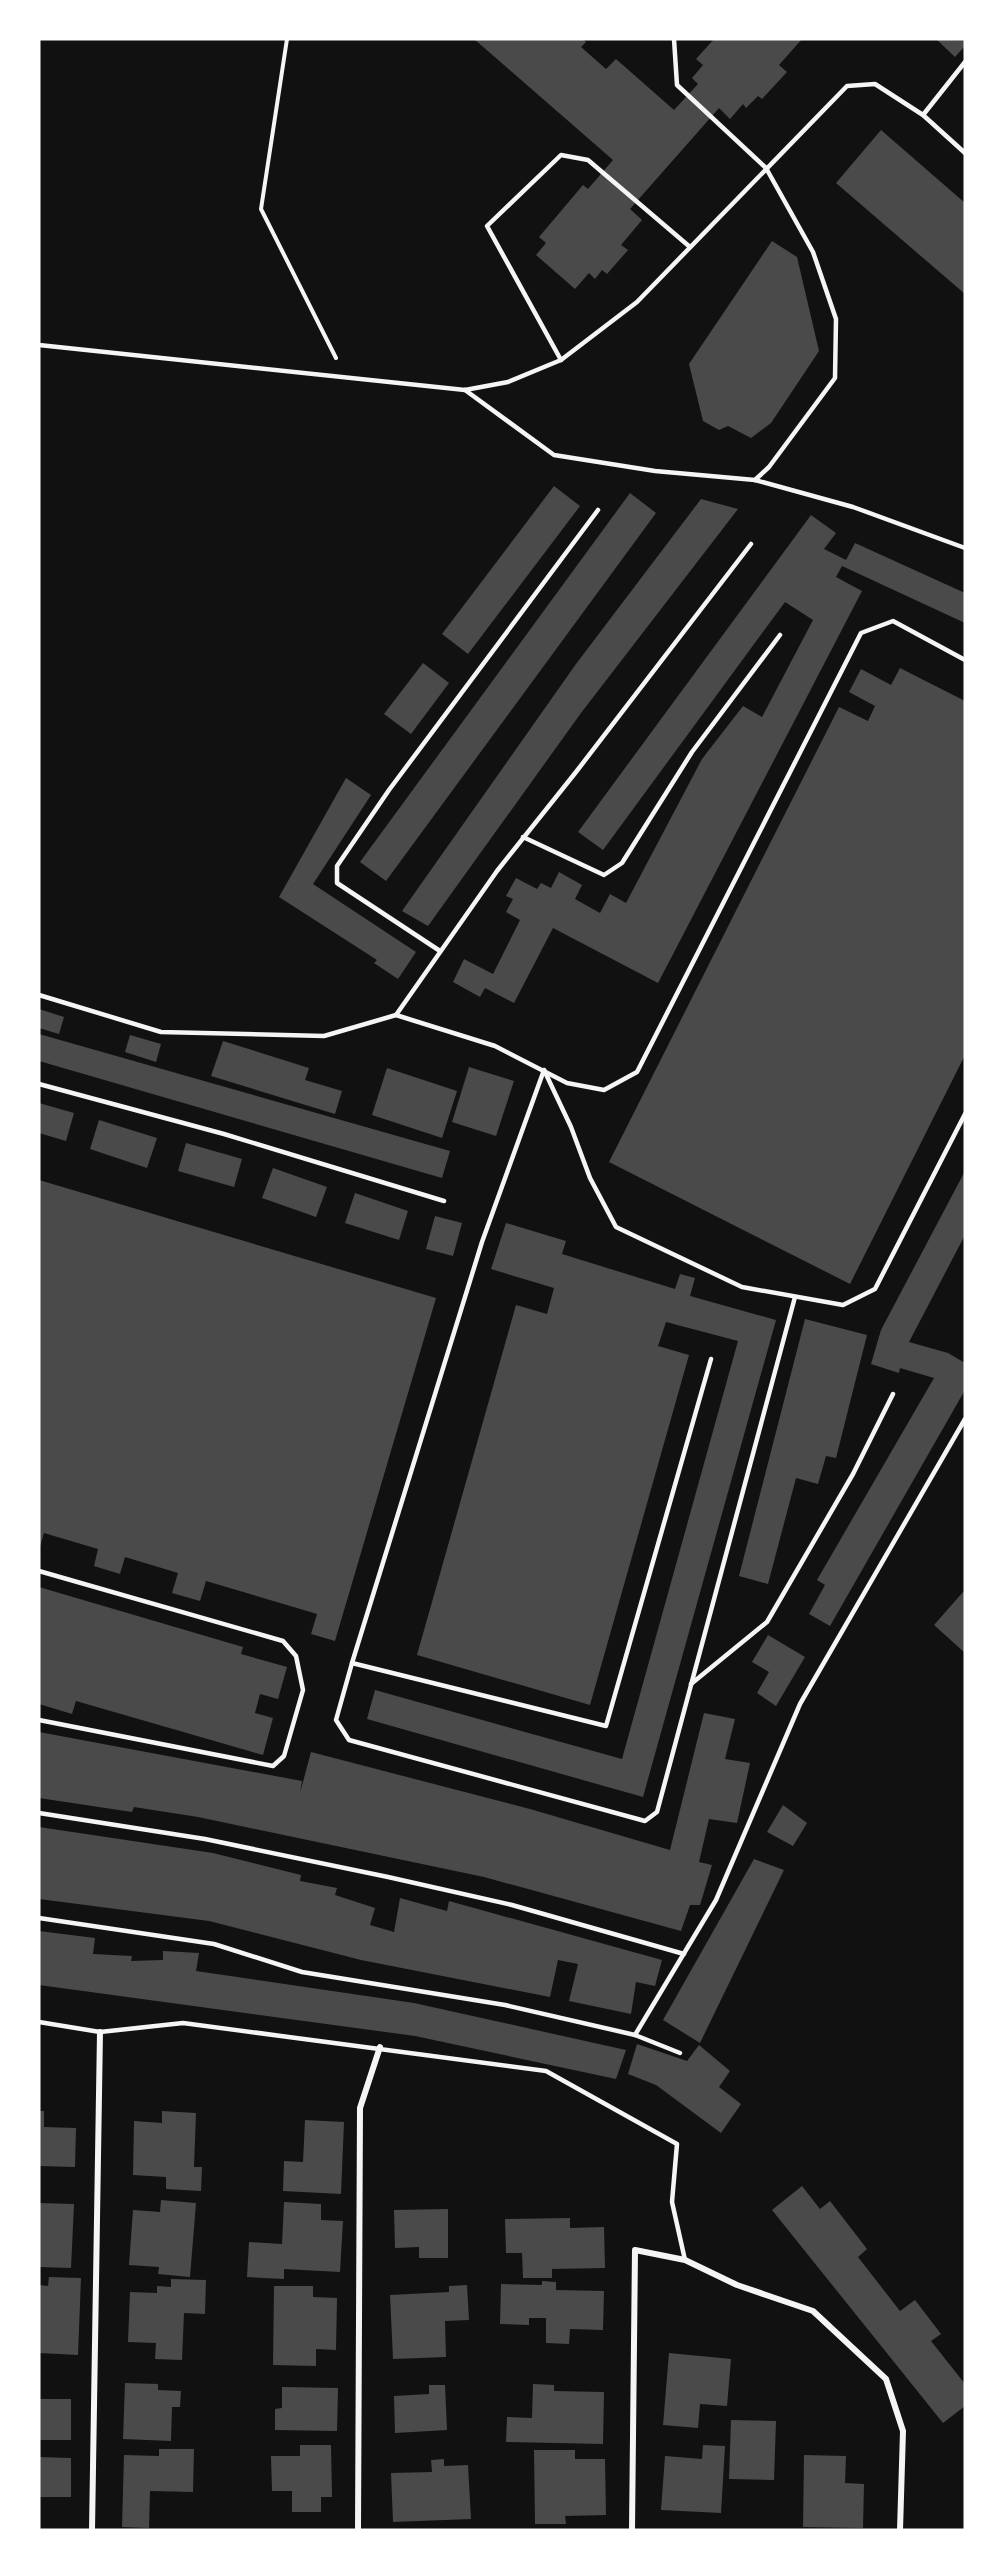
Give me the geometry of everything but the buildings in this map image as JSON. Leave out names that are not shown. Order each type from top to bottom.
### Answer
[{"type":"street","points":[[92,2530],[100,2032]]},
{"type":"street","points":[[358,2530],[360,2108],[380,2047]]},
{"type":"street","points":[[632,2530],[635,2250],[685,2260],[737,2285],[813,2312],[886,2379],[903,2431],[900,2530]]},
{"type":"lane","points":[[674,39],[677,85],[766,168],[813,252],[836,319],[836,378],[769,467],[755,480]]},
{"type":"lane","points":[[923,115],[965,62]]},
{"type":"lane","points":[[39,345],[465,390],[508,382],[561,360],[637,302],[847,86],[875,84],[923,115],[965,153]]},
{"type":"lane","points":[[561,360],[487,226],[561,155],[588,160],[690,247]]},
{"type":"lane","points":[[465,390],[554,455],[655,471],[755,480],[853,507],[965,548]]},
{"type":"lane","points":[[440,951],[337,883],[337,866],[389,790],[598,510]]},
{"type":"lane","points":[[396,1015],[496,871],[751,544]]},
{"type":"lane","points":[[39,995],[161,1032],[324,1036],[396,1015],[495,1046],[567,1083],[604,1090],[637,1072],[861,633],[893,621],[965,660]]},
{"type":"lane","points":[[523,837],[604,875],[622,863],[692,752],[780,635]]},
{"type":"lane","points":[[544,1070],[571,1126],[590,1178],[616,1227],[742,1287],[843,1305],[875,1289],[965,1114]]},
{"type":"lane","points":[[544,1070],[482,1242],[352,1663],[336,1720],[349,1740],[645,1821],[657,1812],[795,1297]]},
{"type":"lane","points":[[39,1084],[224,1134],[444,1201]]},
{"type":"lane","points":[[352,1663],[606,1726],[711,1359]]},
{"type":"lane","points":[[691,1684],[767,1622],[853,1474],[893,1394]]},
{"type":"lane","points":[[635,2035],[716,1900],[800,1704],[965,1419]]},
{"type":"lane","points":[[39,1571],[284,1641],[296,1656],[303,1690],[284,1756],[273,1766],[39,1720]]},
{"type":"lane","points":[[39,1813],[205,1839],[388,1876],[512,1905],[684,1954]]},
{"type":"lane","points":[[39,1918],[214,1944],[302,1972],[506,2005],[635,2035],[680,2053]]},
{"type":"lane","points":[[39,2022],[100,2032],[183,2023],[380,2047],[546,2071],[676,2144],[672,2202],[685,2260]]},
{"type":"path","points":[[287,39],[261,209],[346,378]]}]
